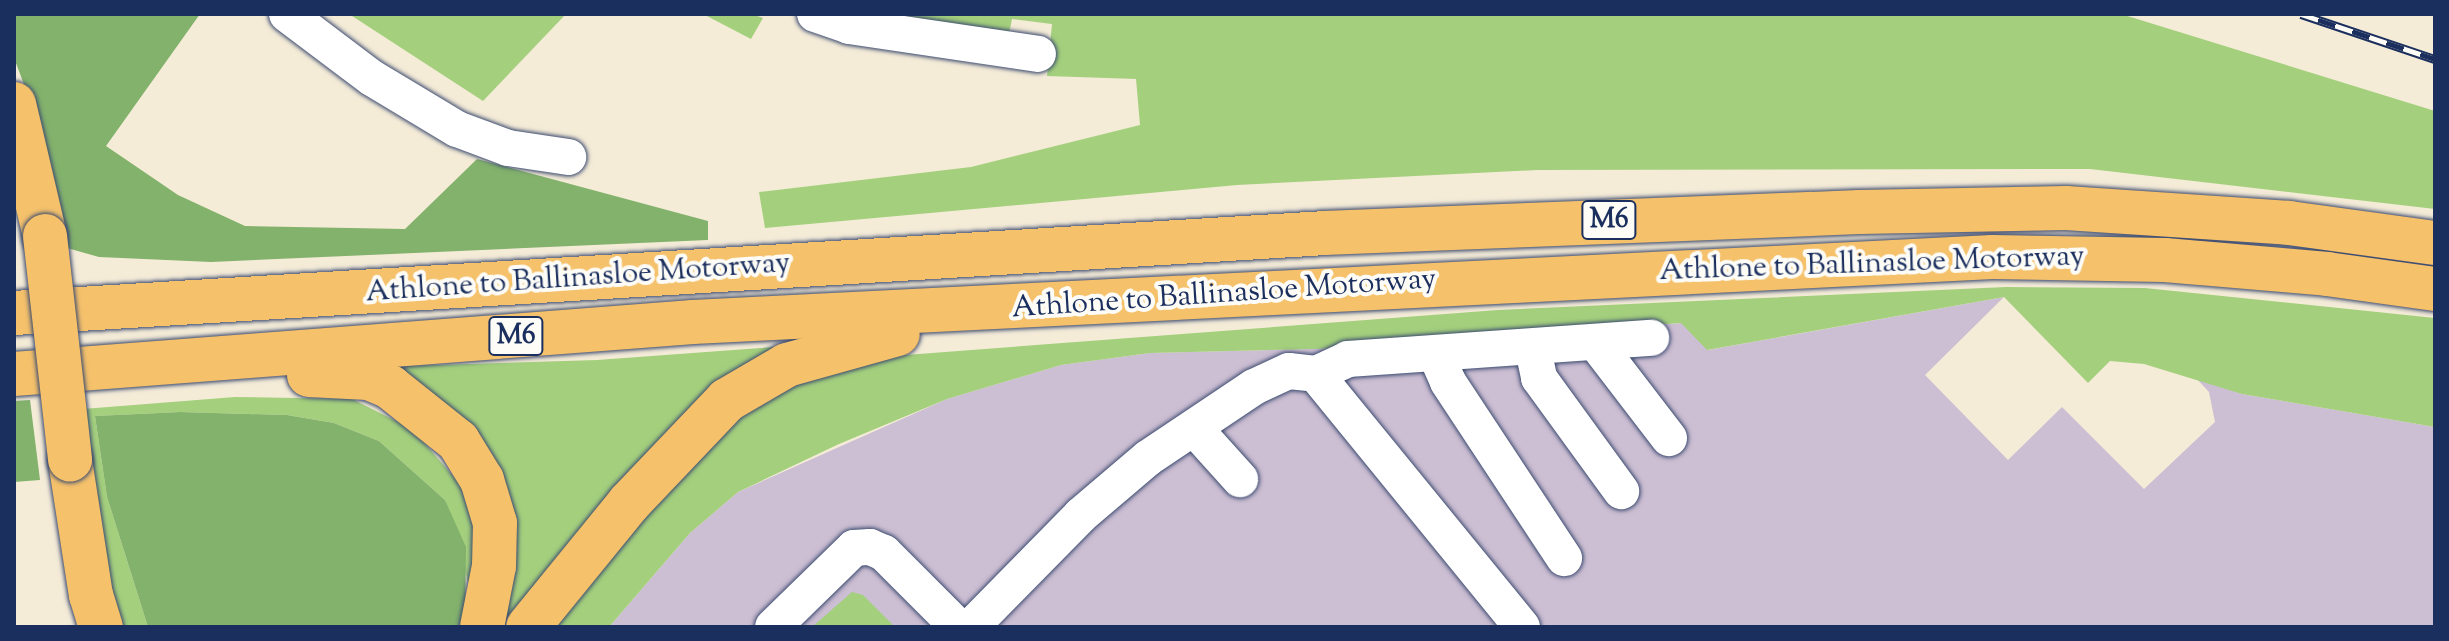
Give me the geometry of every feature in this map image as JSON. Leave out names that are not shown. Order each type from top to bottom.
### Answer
[{"type":"main road","points":[[14,104],[45,236],[70,460],[91,595],[101,627]]},
{"type":"main road","name":"Athlone to Ballinasloe Motorway","points":[[14,313],[1294,234],[1844,212],[2066,208],[2289,223],[2435,243]]},
{"type":"main road","name":"Athlone to Ballinasloe Motorway","points":[[14,375],[693,322],[1018,309],[1458,281],[1992,257],[2165,260],[2327,274],[2435,289]]},
{"type":"main road","points":[[528,627],[674,453],[746,388],[830,349],[1018,309]]},
{"type":"main road","points":[[14,375],[131,390],[329,373],[369,378],[390,387],[458,441],[482,480],[495,523],[491,593],[482,627]]},
{"type":"street","points":[[287,14],[372,78],[457,129],[508,148],[568,157]]},
{"type":"street","points":[[815,14],[849,26],[1038,54]]},
{"type":"street","points":[[971,627],[1081,515],[1148,458],[1254,387],[1289,371],[1316,374],[1348,359],[1437,357],[1651,338]]},
{"type":"street","points":[[1596,343],[1669,438]]},
{"type":"street","points":[[1533,349],[1539,378],[1621,491]]},
{"type":"street","points":[[1437,357],[1448,382],[1564,558]]},
{"type":"street","points":[[1316,374],[1522,627]]},
{"type":"street","points":[[1194,428],[1240,479]]},
{"type":"street","points":[[773,627],[854,548],[870,547],[884,553],[958,627]]},
{"type":"shaded area","points":[[2004,297],[1925,375],[2008,460],[2062,407],[2144,489],[2215,422],[2209,392],[2196,378],[2242,394],[2435,427],[2435,627],[609,627],[690,533],[738,492],[947,399],[1061,365],[1150,353],[1353,348],[1682,323],[1708,350]]},
{"type":"green space","points":[[14,14],[200,14],[106,146],[178,195],[245,226],[405,229],[477,159],[708,221],[708,240],[211,262],[99,257],[67,248],[44,137],[14,58]]},
{"type":"green space","points":[[349,14],[566,14],[483,101]]},
{"type":"green space","points":[[703,14],[752,14],[763,18],[751,39]]},
{"type":"green space","points":[[844,14],[2121,14],[2435,111],[2435,209],[2090,169],[1537,170],[1237,185],[765,228],[759,192],[971,167],[1140,125],[1136,79],[1047,76],[1052,24],[1012,19],[1009,34]]},
{"type":"green space","points":[[2006,287],[2145,288],[2435,318],[2435,427],[2242,394],[2144,364],[2110,361],[2088,383],[2004,297],[1707,350],[1681,323],[1353,348],[1150,353],[1061,365],[947,399],[839,444],[738,492],[690,533],[609,627],[545,627],[632,522],[754,402],[812,372],[866,358],[1498,310]]},
{"type":"green space","points":[[787,346],[514,627],[498,627],[509,538],[370,367],[597,360]]},
{"type":"green space","points":[[235,397],[352,399],[412,429],[460,484],[473,517],[476,610],[445,500],[379,441],[334,423],[287,415],[180,412],[95,416],[107,497],[148,627],[114,627],[83,409]]},
{"type":"green space","points":[[30,400],[40,480],[14,482],[14,401]]},
{"type":"green space","points":[[180,412],[287,415],[334,423],[379,441],[445,500],[466,547],[465,627],[148,627],[107,497],[95,416]]},
{"type":"green space","points":[[852,592],[863,595],[895,627],[812,627]]},
{"type":"railway","points":[[2301,14],[2435,59]]}]
